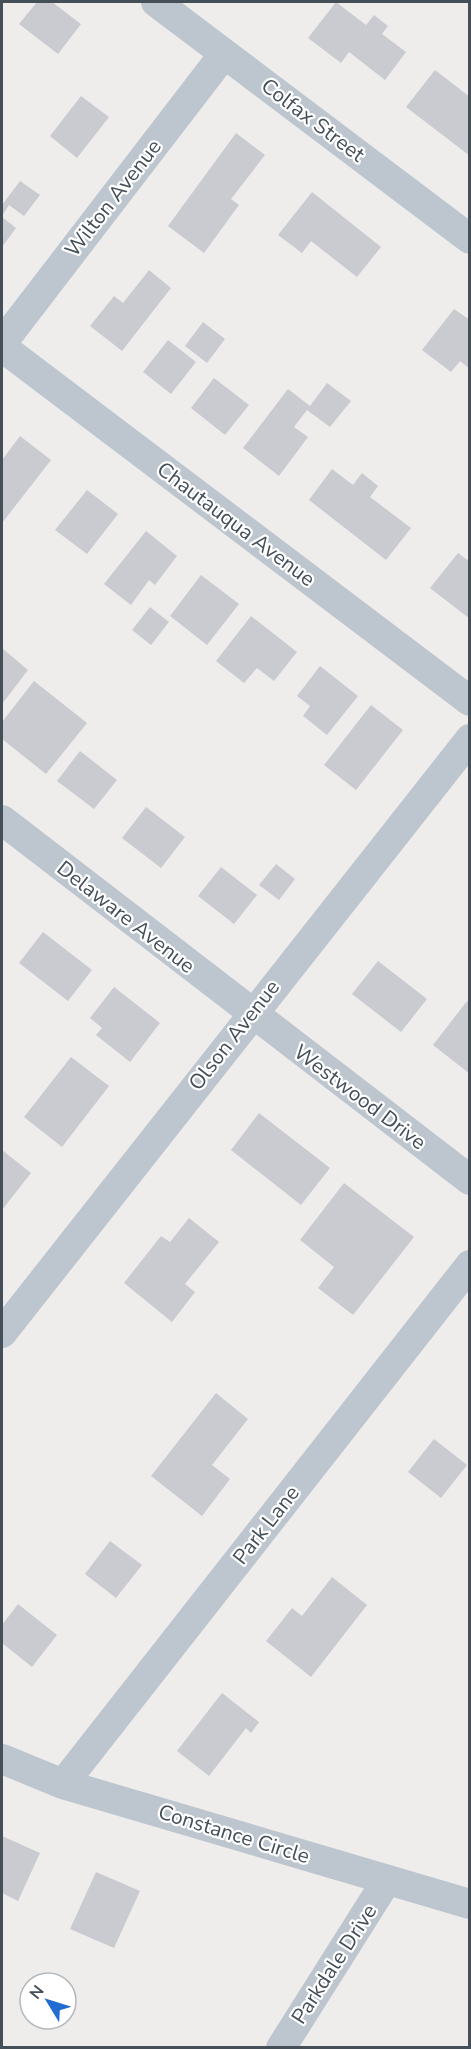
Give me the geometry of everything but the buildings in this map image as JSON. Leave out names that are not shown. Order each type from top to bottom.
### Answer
[{"type":"street","name":"Colfax Street","points":[[156,2],[470,239]]},
{"type":"street","name":"Wilton Avenue","points":[[2,345],[224,54]]},
{"type":"street","name":"Chautauqua Avenue","points":[[2,345],[470,701]]},
{"type":"street","name":"Olson Avenue","points":[[2,1333],[251,1014],[470,739]]},
{"type":"street","name":"Delaware Avenue","points":[[2,820],[251,1014]]},
{"type":"street","name":"Westwood Drive","points":[[251,1014],[470,1180]]},
{"type":"street","name":"Park Lane","points":[[63,1784],[470,1265]]},
{"type":"street","name":"Constance Circle","points":[[2,1759],[63,1784],[470,1904]]},
{"type":"street","name":"Parkdale Drive","points":[[280,2048],[387,1880]]}]
